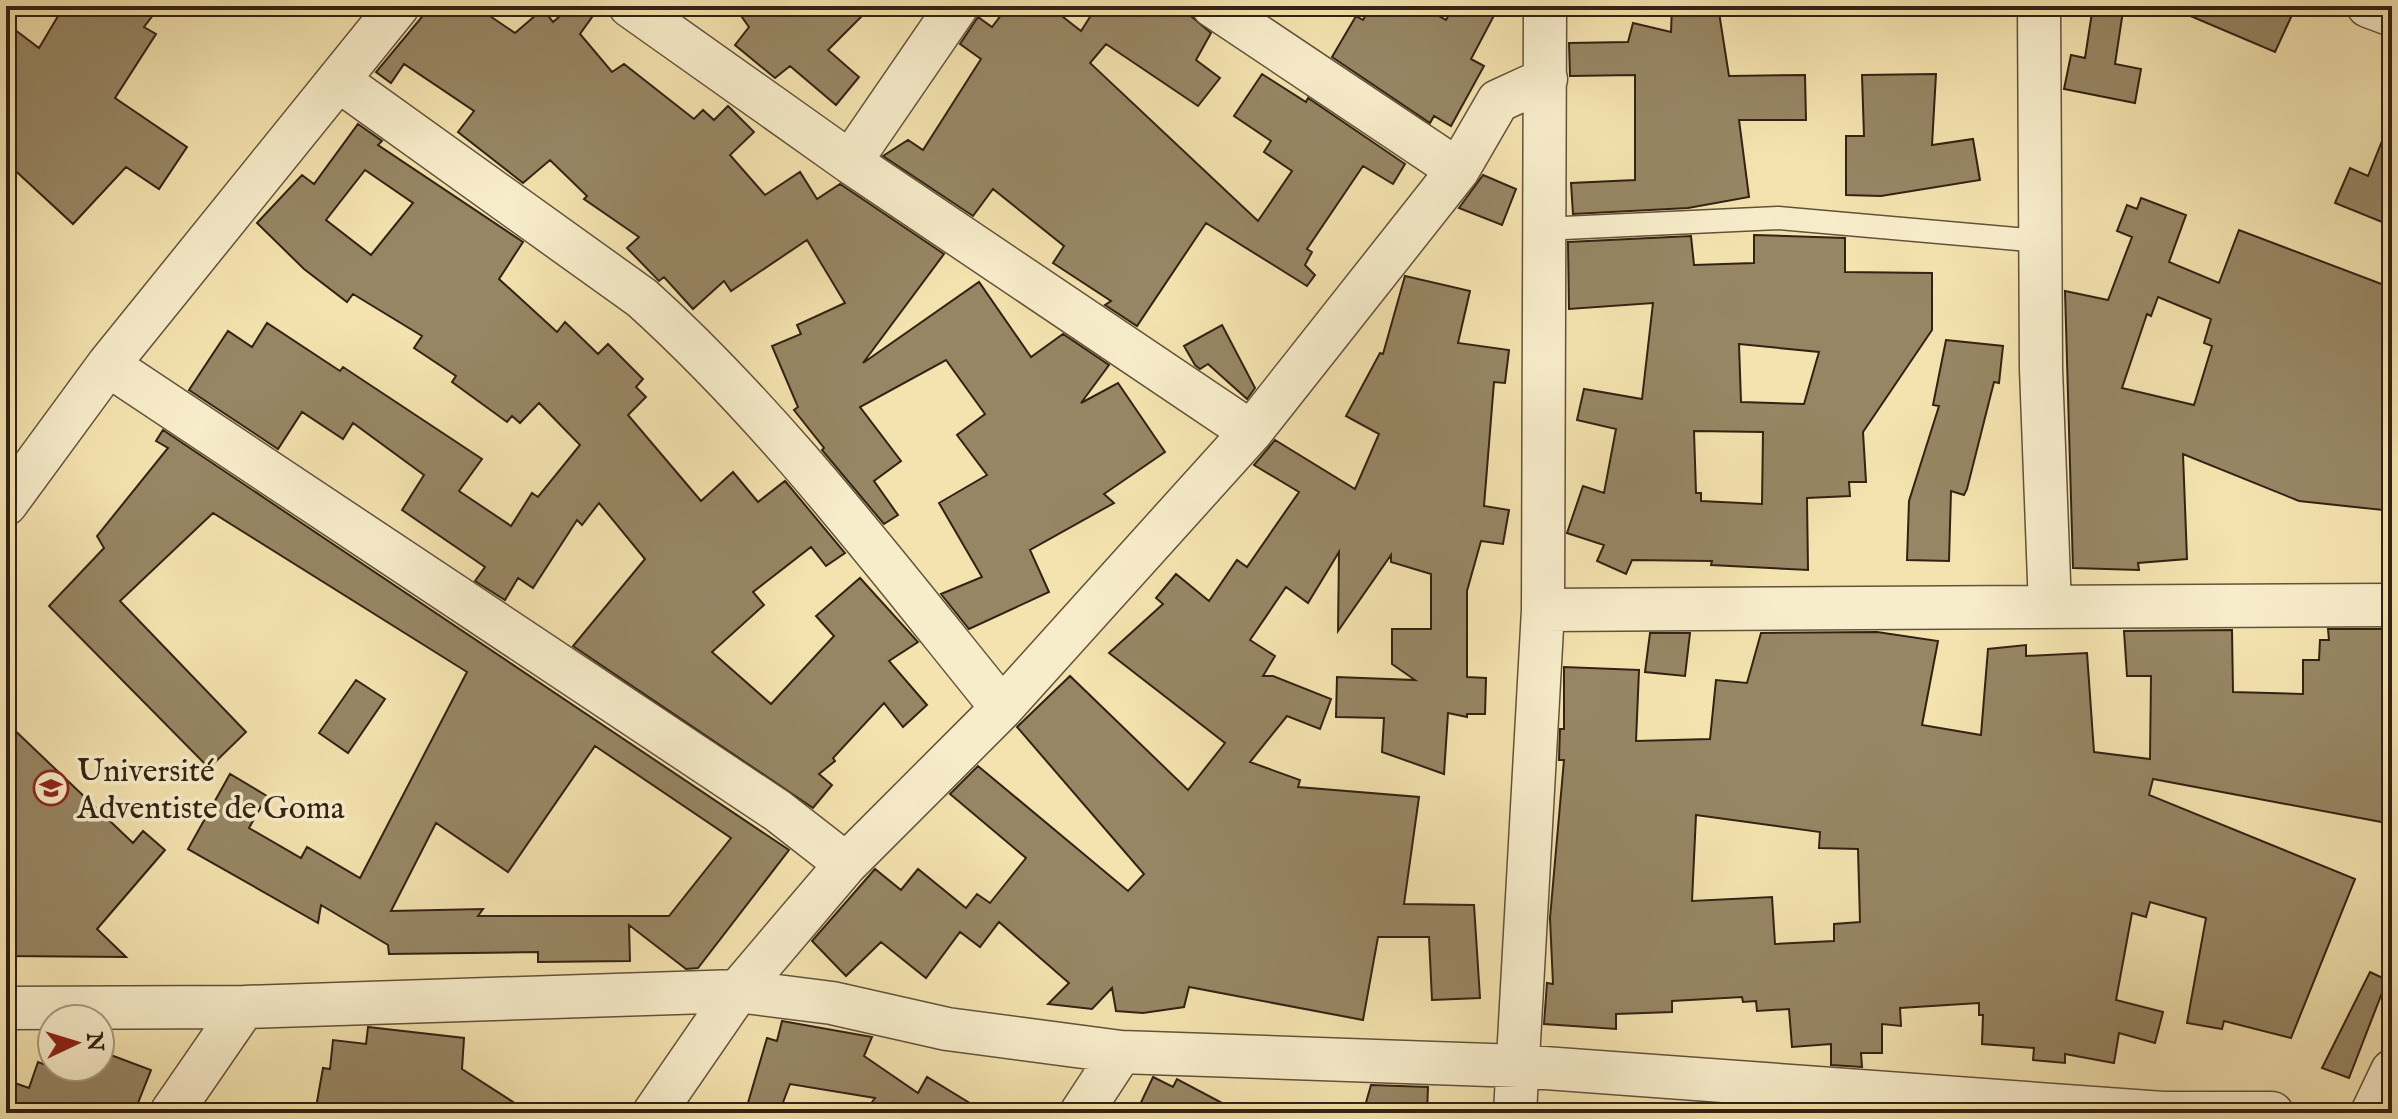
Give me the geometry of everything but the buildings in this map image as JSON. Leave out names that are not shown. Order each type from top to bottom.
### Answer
[{"type":"street","points":[[6,504],[108,365],[398,6]]},
{"type":"street","points":[[630,6],[850,162],[1251,432]]},
{"type":"street","points":[[850,162],[957,6]]},
{"type":"street","points":[[1213,6],[1458,170]]},
{"type":"street","points":[[1515,1113],[1543,610],[1545,6]]},
{"type":"street","points":[[2039,6],[2039,241],[2050,607]]},
{"type":"street","points":[[2368,6],[2392,15]]},
{"type":"street","points":[[654,1113],[738,991],[846,864],[1002,708],[1251,432],[1458,170],[1498,101],[1546,79]]},
{"type":"street","points":[[338,80],[642,298],[684,337],[850,522],[1002,708]]},
{"type":"street","points":[[108,365],[766,803],[846,864]]},
{"type":"street","points":[[1543,610],[2392,605]]},
{"type":"street","points":[[6,1008],[244,1007],[738,991],[832,1003],[947,1029],[1121,1052],[1518,1066],[2163,1113],[2272,1113]]},
{"type":"street","points":[[171,1113],[244,1007]]},
{"type":"street","points":[[1081,1113],[1121,1052]]},
{"type":"street","points":[[2372,1113],[2392,1071]]},
{"type":"lane","points":[[1542,229],[1778,218],[2039,241]]},
{"type":"place","name":"Université Adventiste de Goma","points":[[51,788]]}]
